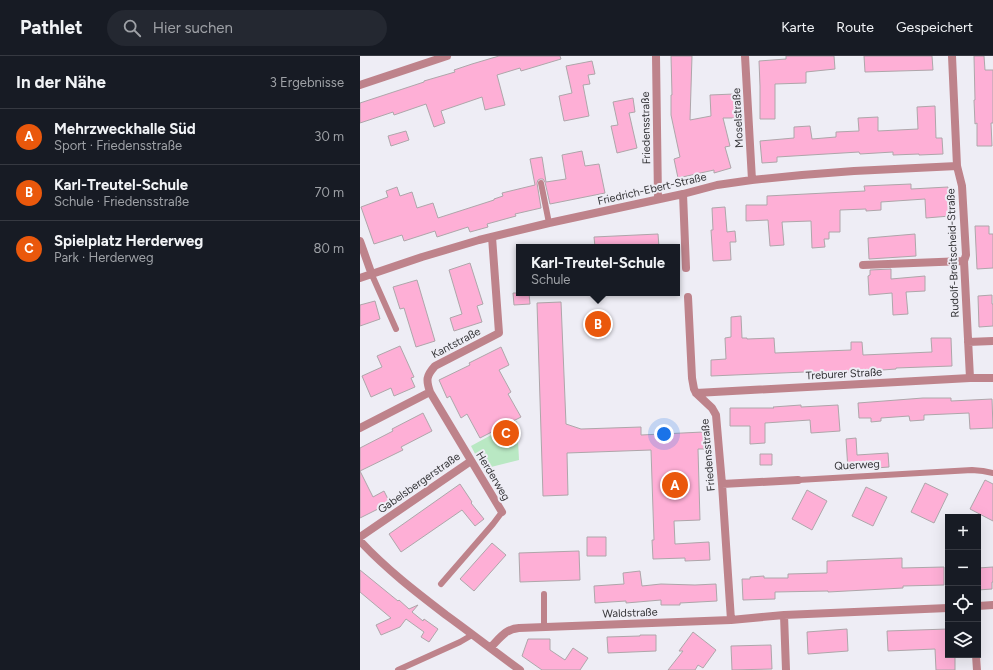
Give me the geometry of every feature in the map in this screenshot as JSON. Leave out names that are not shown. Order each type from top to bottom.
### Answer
[{"type":"street","points":[[360,86],[447,56]]},
{"type":"street","name":"Friedensstraße","points":[[656,56],[658,199]]},
{"type":"street","name":"Moselstraße","points":[[745,56],[752,180]]},
{"type":"street","name":"Rudolf-Breitscheid-Straße","points":[[952,56],[957,166],[962,186],[966,255],[964,261],[970,378]]},
{"type":"street","name":"Friedrich-Ebert-Straße","points":[[360,278],[422,257],[492,237],[717,185],[752,180],[854,171],[957,166]]},
{"type":"street","points":[[683,194],[686,268]]},
{"type":"street","name":"Kantstraße","points":[[430,392],[427,383],[429,373],[435,366],[499,332],[492,237]]},
{"type":"street","points":[[360,241],[372,274]]},
{"type":"street","points":[[863,265],[964,261]]},
{"type":"street","points":[[688,297],[692,378],[696,393]]},
{"type":"street","points":[[968,342],[993,341]]},
{"type":"street","name":"Treburer Straße","points":[[696,393],[993,378]]},
{"type":"street","points":[[360,428],[430,392]]},
{"type":"street","name":"Herderweg","points":[[430,392],[502,512]]},
{"type":"street","name":"Friedensstraße","points":[[696,393],[712,408],[716,415],[731,620]]},
{"type":"street","name":"Gabelsbergerstraße","points":[[360,537],[471,461]]},
{"type":"street","name":"Querweg","points":[[722,484],[798,480]]},
{"type":"street","points":[[360,541],[371,553],[400,578],[472,635],[520,670]]},
{"type":"street","points":[[981,606],[993,605]]},
{"type":"street","name":"Waldstraße","points":[[490,648],[506,632],[513,628],[731,620],[784,615],[945,608]]},
{"type":"street","points":[[784,615],[786,670]]},
{"type":"street","points":[[976,658],[977,670]]},
{"type":"lane","points":[[541,183],[549,223]]},
{"type":"lane","points":[[372,274],[396,329]]},
{"type":"lane","name":"Querweg","points":[[798,480],[972,470],[993,473]]},
{"type":"lane","name":"Herderweg","points":[[441,584],[502,512]]},
{"type":"lane","points":[[544,594],[544,627]]},
{"type":"lane","points":[[398,670],[472,635]]},
{"type":"green space","points":[[517,421],[519,460],[483,469],[471,446]]},
{"type":"building","points":[[499,56],[560,56],[561,59],[521,71],[520,68],[497,75],[505,105],[485,110],[482,97],[441,111],[445,123],[434,127],[426,104],[394,115],[393,112],[360,123],[360,103]]},
{"type":"building","points":[[671,56],[692,56],[690,120],[711,116],[710,95],[734,94],[735,118],[723,118],[730,146],[725,147],[731,168],[714,173],[714,170],[678,178],[674,159],[680,157],[671,115]]},
{"type":"building","points":[[786,56],[834,56],[835,69],[806,72],[806,83],[775,84],[775,119],[760,119],[759,61],[786,59]]},
{"type":"building","points":[[864,56],[932,56],[933,70],[865,72]]},
{"type":"building","points":[[974,56],[984,56],[985,70],[993,70],[993,123],[991,123],[992,146],[977,146],[977,123],[975,124],[974,100]]},
{"type":"building","points":[[592,61],[595,74],[588,75],[590,84],[583,85],[589,116],[564,121],[559,96],[572,93],[566,66]]},
{"type":"building","points":[[633,98],[635,112],[629,113],[637,148],[617,153],[611,126],[618,125],[613,102]]},
{"type":"building","points":[[935,106],[936,138],[942,138],[943,154],[893,155],[893,152],[860,154],[859,152],[777,157],[777,162],[762,163],[760,141],[794,138],[794,127],[810,126],[812,139],[836,137],[836,132],[859,131],[858,118],[878,117],[878,131],[918,129],[917,107]]},
{"type":"building","points":[[406,131],[409,140],[391,146],[388,136]]},
{"type":"building","points":[[582,151],[585,166],[599,164],[605,193],[550,204],[545,182],[543,179],[540,179],[537,183],[541,208],[515,214],[516,216],[487,224],[488,227],[470,232],[468,227],[437,237],[435,231],[404,241],[402,235],[374,244],[361,207],[388,197],[386,191],[397,187],[400,196],[412,192],[417,208],[433,203],[438,218],[494,200],[503,196],[502,193],[535,185],[530,159],[542,157],[546,182],[566,179],[562,155]]},
{"type":"building","points":[[911,184],[911,189],[948,187],[950,216],[926,218],[925,199],[881,202],[881,210],[840,210],[840,232],[829,232],[829,239],[824,239],[825,247],[812,248],[811,221],[782,222],[784,245],[770,246],[768,220],[746,221],[746,205],[767,205],[767,196],[865,191],[864,186]]},
{"type":"building","points":[[725,207],[727,232],[735,231],[736,242],[730,242],[731,260],[713,261],[711,230],[713,230],[712,208]]},
{"type":"building","points":[[975,226],[989,226],[989,234],[993,234],[993,268],[977,269]]},
{"type":"building","points":[[658,234],[659,244],[595,244],[594,237]]},
{"type":"building","points":[[915,234],[916,256],[869,259],[868,238]]},
{"type":"building","points":[[470,263],[483,304],[477,306],[482,322],[454,331],[450,318],[462,314],[449,270]]},
{"type":"building","points":[[891,269],[891,279],[925,276],[925,291],[906,292],[908,314],[893,315],[892,293],[869,295],[868,276],[870,275],[870,270]]},
{"type":"building","points":[[417,280],[435,341],[416,347],[404,308],[400,309],[393,287]]},
{"type":"building","points":[[513,293],[516,293],[516,296],[529,296],[530,304],[514,305]]},
{"type":"building","points":[[992,295],[993,326],[979,327],[978,296]]},
{"type":"building","points":[[375,301],[380,319],[360,326],[360,305]]},
{"type":"building","points":[[561,302],[566,424],[581,429],[641,427],[641,435],[703,432],[704,449],[698,449],[700,520],[674,521],[675,544],[709,542],[710,560],[685,561],[685,558],[653,559],[652,540],[654,540],[651,450],[567,453],[568,495],[543,496],[537,303]]},
{"type":"building","points":[[741,316],[742,338],[774,338],[775,353],[851,350],[851,342],[862,342],[863,355],[932,352],[931,338],[951,338],[952,366],[896,368],[842,373],[805,372],[711,376],[711,360],[726,359],[725,338],[731,337],[731,317]]},
{"type":"building","points":[[400,346],[414,377],[411,378],[415,387],[394,396],[391,388],[371,397],[362,376],[382,367],[377,356]]},
{"type":"building","points":[[501,347],[509,365],[499,370],[511,392],[508,394],[521,417],[480,438],[467,414],[461,418],[450,396],[447,398],[439,380],[470,365],[469,363]]},
{"type":"building","points":[[923,398],[951,398],[951,401],[992,399],[993,428],[970,429],[969,413],[924,415],[924,420],[910,421],[909,416],[881,418],[881,421],[871,422],[871,418],[859,418],[858,403]]},
{"type":"building","points":[[801,405],[801,407],[838,405],[840,431],[811,433],[810,420],[765,423],[765,443],[750,444],[750,426],[730,426],[730,408],[774,408],[773,407]]},
{"type":"building","points":[[423,413],[432,431],[401,447],[403,450],[360,471],[360,448]]},
{"type":"building","points":[[856,438],[857,455],[888,453],[889,467],[848,470],[846,439]]},
{"type":"building","points":[[760,454],[772,454],[772,465],[760,465]]},
{"type":"building","points":[[360,471],[373,497],[384,491],[392,507],[380,512],[378,509],[360,518]]},
{"type":"building","points":[[985,480],[993,484],[993,521],[970,509]]},
{"type":"building","points":[[925,483],[948,494],[934,523],[911,512]]},
{"type":"building","points":[[460,484],[472,502],[471,503],[484,519],[475,526],[462,510],[401,552],[389,534]]},
{"type":"building","points":[[866,487],[887,497],[873,526],[852,516]]},
{"type":"building","points":[[807,490],[827,501],[812,530],[792,519]]},
{"type":"building","points":[[587,537],[606,537],[606,556],[587,556]]},
{"type":"building","points":[[492,543],[506,555],[474,591],[460,579]]},
{"type":"building","points":[[579,551],[580,580],[520,582],[519,553]]},
{"type":"building","points":[[902,558],[902,568],[944,567],[944,585],[903,586],[903,588],[828,592],[775,592],[775,599],[743,600],[742,579],[764,576],[764,578],[788,578],[788,574],[827,573],[827,561]]},
{"type":"building","points":[[993,567],[992,589],[981,590],[981,568]]},
{"type":"building","points":[[360,570],[409,609],[418,605],[412,612],[423,621],[424,619],[438,629],[429,642],[421,637],[424,632],[406,619],[400,627],[381,635],[376,625],[391,618],[360,592]]},
{"type":"building","points":[[640,571],[642,586],[661,584],[716,584],[717,601],[680,603],[680,605],[661,605],[661,600],[626,603],[626,601],[595,603],[594,586],[624,584],[623,573]]},
{"type":"building","points":[[847,629],[848,651],[808,654],[807,632]]},
{"type":"building","points":[[945,629],[945,658],[955,658],[955,670],[936,670],[935,649],[888,651],[887,631]]},
{"type":"building","points":[[693,632],[716,650],[703,668],[698,665],[695,670],[668,670],[683,651],[679,651]]},
{"type":"building","points":[[656,635],[656,651],[608,653],[607,637]]},
{"type":"building","points":[[528,639],[550,639],[550,650],[565,660],[573,648],[588,658],[580,670],[542,670],[522,656]]},
{"type":"building","points":[[771,645],[772,669],[732,670],[731,646]]},
{"type":"place","name":"Karl-Treutel-Schule","points":[[598,324]]},
{"type":"place","name":"Spielplatz Herderweg","points":[[506,433]]},
{"type":"place","name":"Mehrzweckhalle Süd","points":[[675,485]]}]
